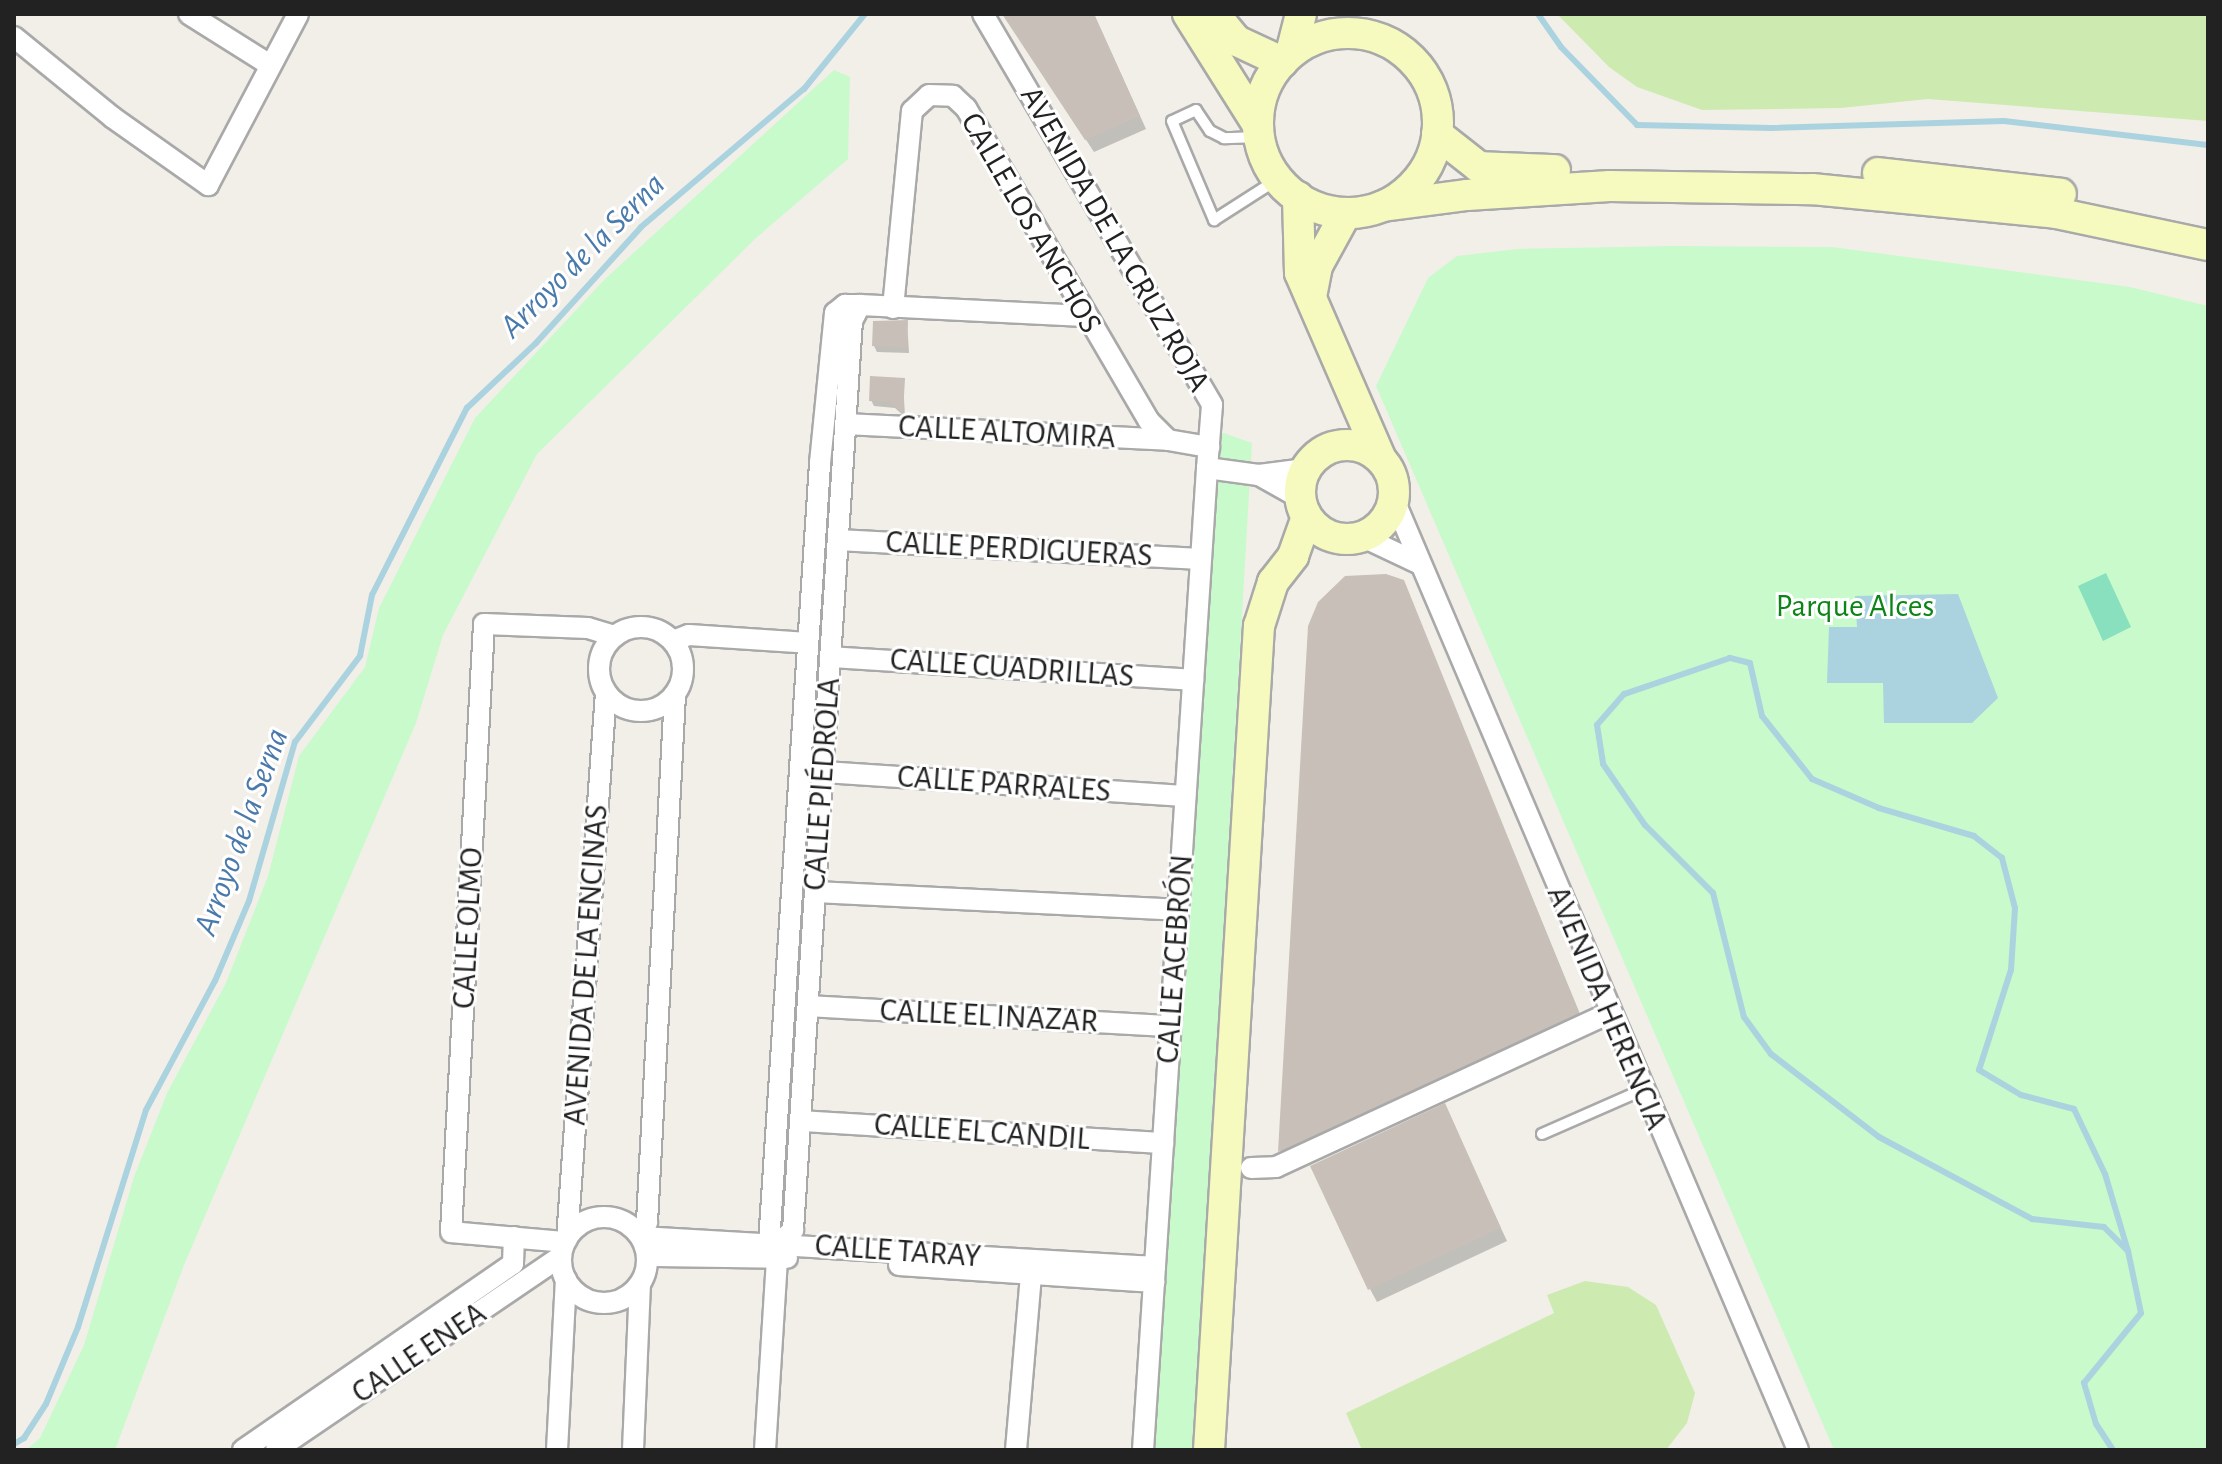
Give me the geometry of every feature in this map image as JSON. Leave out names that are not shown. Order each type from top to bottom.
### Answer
[{"type":"main road","points":[[1188,14],[1259,131],[1288,188],[1300,273],[1310,303],[1354,404],[1392,478],[1394,500],[1377,529],[1293,556]]},
{"type":"main road","points":[[1214,14],[1237,41],[1286,57],[1337,24],[1381,40],[1414,61],[1436,108],[1437,134],[1419,177],[1383,206]]},
{"type":"main road","points":[[1259,131],[1264,91],[1286,57],[1301,14]]},
{"type":"main road","points":[[1437,134],[1479,167],[1519,172],[1719,165],[1922,176],[2020,188],[2208,223]]},
{"type":"main road","points":[[1288,188],[1346,213],[1383,206],[1610,186],[1812,189],[2056,213],[2208,245]]},
{"type":"main road","points":[[1310,303],[1317,266],[1346,213]]},
{"type":"main road","points":[[1345,445],[1354,404]]},
{"type":"main road","points":[[1209,1450],[1259,626],[1273,582],[1293,556],[1304,495],[1329,448],[1345,445],[1365,448],[1381,459]]},
{"type":"main road","points":[[1304,495],[1349,538]]},
{"type":"street","points":[[189,14],[270,65]]},
{"type":"street","points":[[14,37],[112,117],[208,185],[298,14]]},
{"type":"street","name":"AVENIDA DE LA CRUZ ROJA","points":[[983,14],[1212,405],[1207,468]]},
{"type":"street","name":"CALLE LOS ANCHOS","points":[[893,308],[912,111],[929,95],[940,93],[966,108],[1085,316],[1149,421],[1168,440]]},
{"type":"street","points":[[765,1450],[808,643],[830,328],[835,313],[845,305],[1085,316]]},
{"type":"street","name":"CALLE PIÉDROLA","points":[[774,1248],[793,1230],[852,321],[860,305]]},
{"type":"street","name":"CALLE ALTOMIRA","points":[[845,424],[1168,440]]},
{"type":"street","points":[[1168,440],[1209,447]]},
{"type":"street","points":[[1207,468],[1259,475],[1304,495]]},
{"type":"street","name":"CALLE ACEBRÓN","points":[[1143,1450],[1207,468]]},
{"type":"street","points":[[1259,475],[1304,495]]},
{"type":"street","name":"AVENIDA HERENCIA","points":[[1394,500],[1609,1013],[1798,1450]]},
{"type":"street","points":[[1349,538],[1420,564]]},
{"type":"street","name":"CALLE PERDIGUERAS","points":[[838,540],[1201,559]]},
{"type":"street","name":"CALLE OLMO","points":[[514,1237],[451,1232],[484,624],[588,628],[614,636]]},
{"type":"street","points":[[633,1450],[675,694],[682,668],[673,641],[651,628],[626,630],[614,636],[599,662],[606,692],[632,710],[663,705],[675,694]]},
{"type":"street","points":[[673,641],[689,635],[808,643]]},
{"type":"street","name":"CALLE CUADRILLAS","points":[[830,657],[1193,680]]},
{"type":"street","name":"AVENIDA DE LA ENCINAS","points":[[564,1245],[606,692]]},
{"type":"street","name":"CALLE PARRALES","points":[[823,772],[1185,796]]},
{"type":"street","points":[[815,892],[1178,910]]},
{"type":"street","name":"CALLE EL INAZAR","points":[[808,1006],[1170,1026]]},
{"type":"street","points":[[1251,1168],[1276,1167],[1609,1013]]},
{"type":"street","name":"CALLE EL CANDIL","points":[[801,1121],[1163,1143]]},
{"type":"street","points":[[557,1450],[566,1279],[564,1245],[576,1227],[602,1217],[629,1224],[643,1243]]},
{"type":"street","points":[[243,1450],[513,1264],[514,1237],[564,1245]]},
{"type":"street","name":"CALLE TARAY","points":[[643,1243],[774,1248],[1154,1275]]},
{"type":"street","name":"CALLE ENEA","points":[[276,1450],[564,1245]]},
{"type":"street","name":"CALLE TARAY","points":[[774,1248],[1031,1274],[1154,1275]]},
{"type":"street","points":[[1016,1450],[1031,1274]]},
{"type":"street","points":[[566,1279],[580,1296],[601,1303],[623,1299],[640,1284]]},
{"type":"lane","points":[[1259,131],[1224,138],[1210,131],[1196,110],[1172,121],[1214,220],[1288,188]]},
{"type":"lane","points":[[1542,1134],[1642,1090]]},
{"type":"green space","points":[[1557,14],[2208,14],[2208,121],[1928,99],[1841,108],[1702,110],[1637,87],[1609,67]]},
{"type":"green space","points":[[834,70],[850,77],[848,159],[756,238],[537,454],[443,635],[416,723],[184,1265],[115,1450],[26,1450],[40,1438],[84,1345],[134,1177],[167,1093],[226,983],[268,876],[299,756],[365,667],[379,608],[475,418],[605,279]]},
{"type":"green space","name":"Parque Alces","points":[[1832,247],[2130,287],[2208,306],[2208,1450],[1834,1450],[1376,386],[1428,278],[1457,256],[1517,249]]},
{"type":"green space","points":[[1221,432],[1252,443],[1193,1450],[1155,1450]]},
{"type":"green space","points":[[2106,573],[2131,627],[2103,641],[2078,586]]},
{"type":"green space","points":[[1585,1281],[1628,1287],[1656,1305],[1695,1393],[1687,1423],[1666,1450],[1362,1450],[1346,1413],[1554,1313],[1547,1295]]},
{"type":"water","points":[[1958,594],[1998,698],[1972,723],[1884,723],[1883,683],[1827,683],[1829,627],[1857,627],[1855,596]]},
{"type":"building","points":[[1002,14],[1094,14],[1140,116],[1085,140]]},
{"type":"building","points":[[908,320],[907,348],[872,346],[873,321]]},
{"type":"building","points":[[870,376],[905,378],[903,414],[890,402],[869,401]]},
{"type":"building","points":[[1386,574],[1404,580],[1579,1013],[1278,1152],[1308,626],[1318,602],[1345,576]]},
{"type":"building","points":[[1445,1103],[1501,1228],[1368,1290],[1310,1166]]},
{"type":"waterway","name":"Arroyo de la Serna","points":[[14,1444],[24,1438],[46,1404],[78,1327],[146,1110],[215,981],[249,901],[295,742],[360,656],[372,595],[467,408],[536,343],[641,227],[804,89],[865,14]]},
{"type":"waterway","points":[[1538,14],[1561,47],[1637,125],[1771,128],[2004,121],[2208,145]]},
{"type":"waterway","points":[[2113,1450],[2096,1424],[2084,1383],[2141,1313],[2128,1251],[2105,1174],[2074,1109],[2021,1095],[1979,1070],[2011,970],[2015,908],[2002,858],[1974,836],[1879,808],[1812,779],[1762,716],[1750,663],[1730,658],[1624,694],[1597,725],[1603,764],[1645,825],[1713,893],[1744,1017],[1771,1054],[1879,1137],[2032,1219],[2104,1227],[2128,1251]]}]
